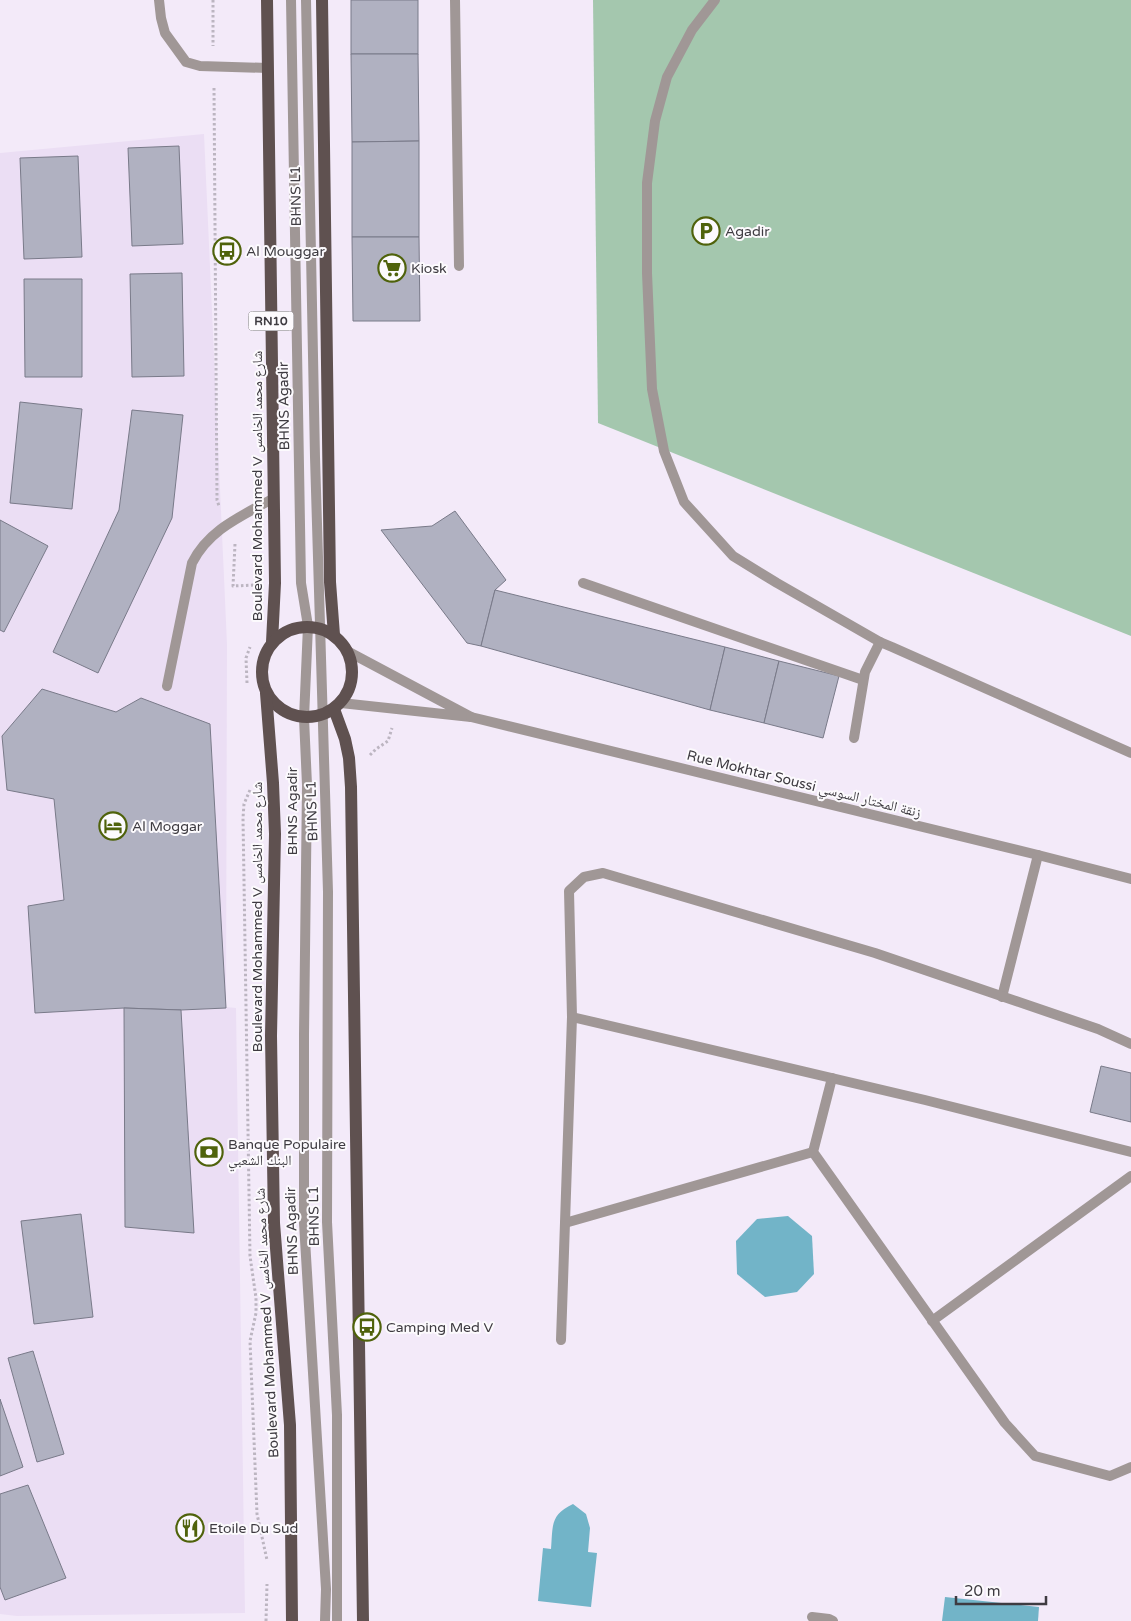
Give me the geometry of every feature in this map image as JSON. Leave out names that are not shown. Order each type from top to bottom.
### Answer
[{"type":"main road","name":"Boulevard Mohammed V شارع محمد الخامس","points":[[267,0],[275,583],[272,642]]},
{"type":"main road","points":[[322,0],[330,582],[334,635]]},
{"type":"main road","points":[[266,693],[276,706],[288,714],[304,718],[332,709],[350,687],[352,669],[347,651],[334,635],[314,627],[294,628],[282,633],[272,642]]},
{"type":"main road","name":"RN10","points":[[266,693],[261,676],[263,658],[272,642]]},
{"type":"main road","name":"Boulevard Mohammed V شارع محمد الخامس","points":[[266,693],[275,834],[271,1036],[274,1223],[290,1425],[292,1621]]},
{"type":"main road","points":[[332,709],[345,739],[349,758],[351,787],[363,1621]]},
{"type":"street","points":[[160,0],[161,18],[166,33],[186,62],[200,66],[268,68]]},
{"type":"street","name":"BHNS Agadir","points":[[291,0],[302,583],[314,627],[304,718],[307,785],[304,1223],[325,1579],[325,1621]]},
{"type":"street","name":"BHNS L1","points":[[306,0],[315,457],[314,627],[332,709],[328,892],[327,1222],[337,1415],[337,1621]]},
{"type":"street","points":[[455,0],[459,266]]},
{"type":"street","points":[[715,0],[692,30],[667,77],[655,121],[647,183],[647,272],[652,389],[664,451],[684,502],[733,556],[880,642],[1131,753]]},
{"type":"street","points":[[167,686],[192,563],[198,552],[206,541],[226,525],[274,498]]},
{"type":"street","points":[[583,583],[863,680]]},
{"type":"street","points":[[854,738],[865,672],[880,642]]},
{"type":"street","points":[[347,651],[471,717]]},
{"type":"street","points":[[332,709],[398,709],[471,717]]},
{"type":"street","name":"Rue Mokhtar Soussi زنقة المختار السوسي","points":[[471,717],[1131,879]]},
{"type":"street","points":[[1002,997],[1038,855]]},
{"type":"street","points":[[561,1340],[572,1017],[569,891],[584,877],[603,873],[875,953],[1098,1030],[1131,1044]]},
{"type":"street","points":[[572,1017],[832,1078],[1131,1152]]},
{"type":"street","points":[[832,1078],[813,1152],[1005,1424],[1035,1456],[1110,1476],[1131,1467]]},
{"type":"street","points":[[565,1223],[813,1152]]},
{"type":"street","points":[[932,1321],[1131,1176]]},
{"type":"street","points":[[812,1616],[833,1621]]},
{"type":"path","points":[[213,0],[217,500],[226,525],[236,544],[233,586],[275,583]]},
{"type":"path","points":[[351,787],[359,787],[362,784],[368,756],[388,741],[398,709]]},
{"type":"shaded area","name":"Al Moggar","points":[[204,134],[227,644],[226,1007],[236,1008],[245,1613],[17,1616],[0,1614],[0,153]]},
{"type":"green space","points":[[593,0],[1131,0],[1131,636],[598,423]]},
{"type":"water","points":[[788,1216],[812,1236],[814,1274],[797,1292],[765,1297],[737,1274],[736,1241],[757,1219]]},
{"type":"water","points":[[573,1504],[586,1514],[590,1528],[588,1552],[597,1553],[591,1607],[538,1601],[543,1548],[551,1549],[556,1517],[560,1512]]},
{"type":"water","points":[[945,1597],[1039,1607],[1038,1621],[942,1621]]},
{"type":"building","points":[[351,0],[418,0],[418,54],[351,54]]},
{"type":"building","points":[[351,54],[418,54],[419,141],[352,142]]},
{"type":"building","points":[[419,141],[419,237],[352,237],[352,142]]},
{"type":"building","points":[[179,146],[183,244],[132,246],[128,148]]},
{"type":"building","points":[[78,156],[82,257],[24,259],[20,158]]},
{"type":"building","points":[[352,237],[419,237],[420,321],[353,321]]},
{"type":"building","points":[[182,273],[184,376],[132,377],[130,274]]},
{"type":"building","points":[[24,279],[82,279],[82,377],[25,377]]},
{"type":"building","points":[[20,402],[82,409],[72,509],[10,503]]},
{"type":"building","points":[[132,410],[183,415],[172,518],[98,673],[53,652],[119,510]]},
{"type":"building","points":[[455,511],[506,580],[495,590],[481,646],[467,643],[381,530],[432,526]]},
{"type":"building","points":[[0,520],[48,546],[4,632],[0,630]]},
{"type":"building","points":[[495,590],[725,647],[710,710],[481,646]]},
{"type":"building","points":[[725,647],[779,661],[764,723],[710,710]]},
{"type":"building","points":[[779,661],[839,676],[823,738],[764,723]]},
{"type":"building","points":[[42,689],[116,712],[141,698],[210,724],[226,1008],[181,1010],[124,1008],[35,1013],[28,906],[64,900],[54,799],[7,790],[2,736]]},
{"type":"building","points":[[124,1008],[181,1010],[194,1233],[125,1227]]},
{"type":"building","points":[[1101,1066],[1131,1073],[1131,1122],[1090,1112]]},
{"type":"building","points":[[81,1214],[93,1317],[34,1324],[21,1221]]},
{"type":"building","points":[[33,1351],[64,1454],[37,1462],[8,1358]]},
{"type":"building","points":[[0,1399],[23,1467],[0,1476]]},
{"type":"building","points":[[28,1485],[66,1578],[5,1600],[0,1587],[0,1494]]},
{"type":"place","name":"Agadir","points":[[706,231]]},
{"type":"place","name":"Al Mouggar","points":[[227,251]]},
{"type":"place","name":"Kiosk","points":[[392,268]]},
{"type":"place","name":"Al Moggar","points":[[113,826]]},
{"type":"place","name":"Banque Populaire البنك الشعبي","points":[[209,1152]]},
{"type":"place","name":"Camping Med V","points":[[367,1327]]},
{"type":"place","name":"Etoile Du Sud","points":[[190,1528]]}]
